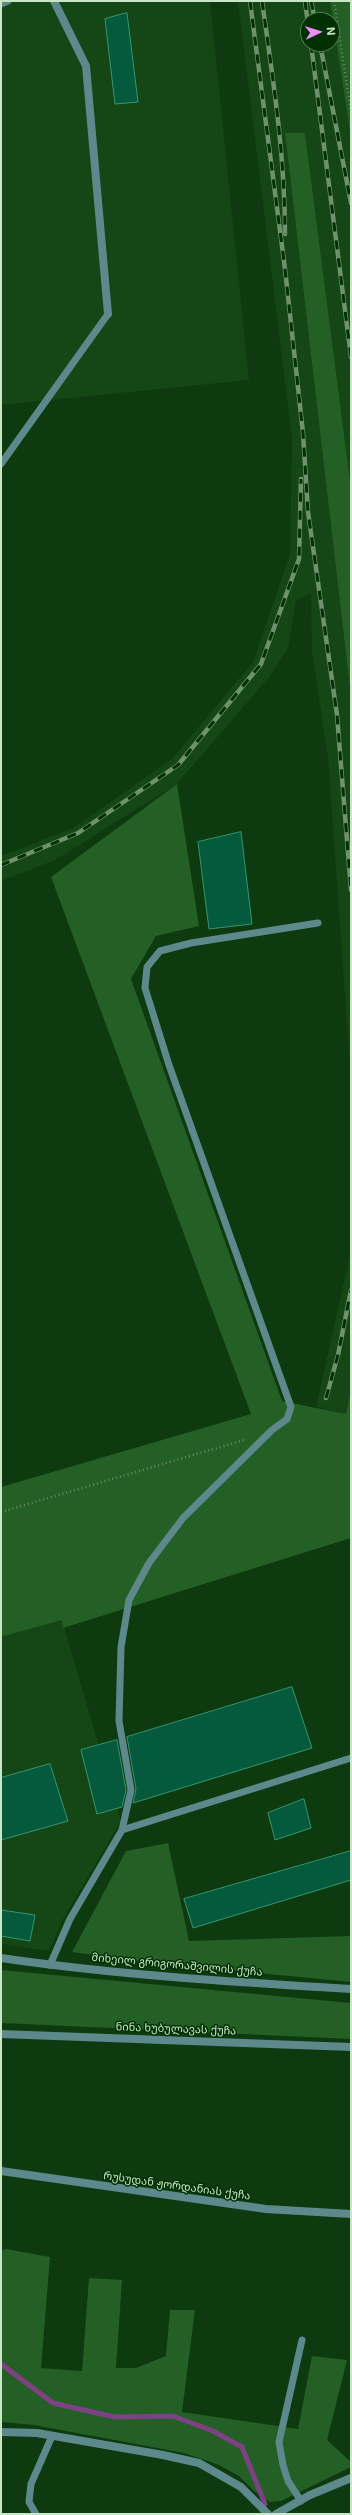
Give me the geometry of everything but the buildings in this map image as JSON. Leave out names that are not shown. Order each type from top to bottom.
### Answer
[{"type":"street","points":[[54,1],[86,66],[108,314]]},
{"type":"street","name":"მიხეილ გრიგორაშვილის ქუჩა","points":[[1,1958],[50,1965],[257,1984],[351,1989]]},
{"type":"street","name":"ნინა ხუბულავას ქუჩა","points":[[1,2034],[351,2047]]},
{"type":"street","name":"რუსუდან ჟორდანიას ქუჩა","points":[[1,2171],[266,2209],[351,2214]]},
{"type":"street","points":[[1,2432],[52,2436],[163,2455],[199,2463],[241,2487],[268,2514]]},
{"type":"street","points":[[276,2514],[351,2478]]},
{"type":"lane","points":[[1,4],[8,1]]},
{"type":"lane","points":[[1,464],[108,314]]},
{"type":"lane","points":[[50,1965],[70,1919],[122,1830],[131,1790],[119,1721],[121,1647],[129,1600],[149,1563],[183,1518],[272,1430],[287,1419],[291,1407],[169,1065],[145,988],[147,967],[160,951],[191,943],[318,923]]},
{"type":"lane","points":[[122,1830],[351,1758]]},
{"type":"lane","points":[[301,2501],[288,2481],[279,2442],[302,2340]]},
{"type":"lane","points":[[36,2514],[29,2502],[31,2484],[52,2436]]},
{"type":"path","points":[[334,1],[351,112]]},
{"type":"path","points":[[1,1512],[252,1438]]},
{"type":"shaded area","points":[[1,1],[210,1],[249,380],[1,405]]},
{"type":"shaded area","points":[[238,1],[330,1],[332,12],[300,12],[300,52],[338,52],[351,139],[351,488],[305,133],[285,133],[351,697],[351,1079],[328,758],[312,652],[311,594],[296,600],[288,648],[270,676],[177,784],[55,860],[1,881],[1,856],[75,827],[173,758],[253,662],[290,554],[292,439]]},
{"type":"shaded area","points":[[330,1],[351,1],[351,139],[338,52],[340,52],[340,12],[332,12]]},
{"type":"shaded area","points":[[285,133],[305,133],[351,488],[351,697]]},
{"type":"shaded area","points":[[177,784],[199,926],[156,936],[131,979],[282,1401],[346,1414],[351,1389],[351,1538],[63,1628],[62,1620],[1,1637],[1,1487],[251,1414],[51,877]]},
{"type":"shaded area","points":[[351,1250],[351,1389],[346,1414],[316,1407]]},
{"type":"shaded area","points":[[62,1620],[121,1821],[63,1919],[49,1951],[1,1944],[1,1637]]},
{"type":"shaded area","points":[[168,1843],[189,1941],[351,1936],[351,1982],[144,1962],[72,1952],[126,1851]]},
{"type":"shaded area","points":[[1,1970],[351,2003],[351,2039],[1,2023]]},
{"type":"shaded area","points":[[6,2249],[50,2257],[41,2368],[82,2371],[89,2278],[122,2280],[116,2368],[136,2368],[166,2356],[170,2310],[195,2310],[182,2412],[298,2429],[312,2356],[347,2360],[327,2440],[351,2462],[351,2467],[281,2501],[270,2502],[254,2491],[239,2476],[219,2465],[184,2453],[34,2425],[1,2422],[1,2251]]},
{"type":"waterway","points":[[1,2364],[53,2403],[115,2417],[173,2416],[213,2431],[242,2447],[265,2504]]},
{"type":"railway","points":[[250,1],[285,269],[303,433],[308,512],[337,715],[351,890]]},
{"type":"railway","points":[[262,1],[281,146],[285,234]]},
{"type":"railway","points":[[305,1],[306,12]]},
{"type":"railway","points":[[311,1],[313,12]]},
{"type":"railway","points":[[312,52],[351,357]]},
{"type":"railway","points":[[322,52],[351,203]]},
{"type":"railway","points":[[1,865],[78,833],[178,765],[261,664],[299,559],[301,479]]},
{"type":"railway","points":[[326,1398],[338,1355],[351,1290]]}]
